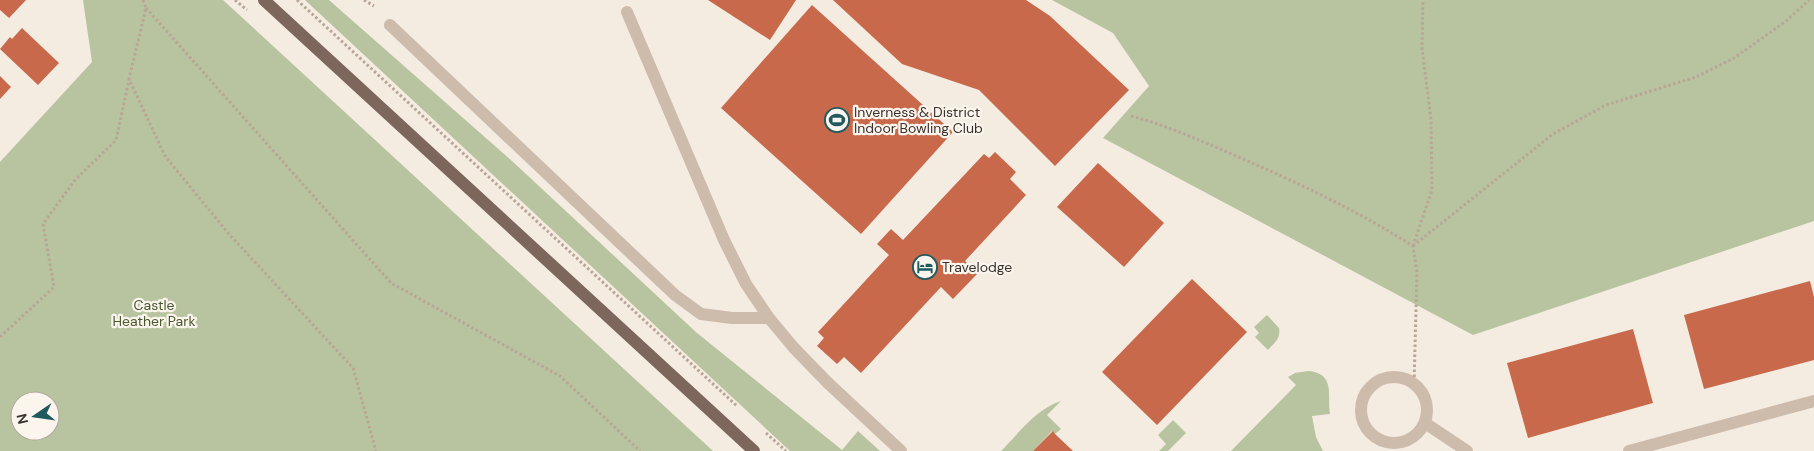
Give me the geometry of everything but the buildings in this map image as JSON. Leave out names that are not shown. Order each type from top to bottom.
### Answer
[{"type":"main road","points":[[264,0],[754,451]]},
{"type":"street","points":[[627,12],[724,240],[746,284],[769,318],[794,348],[828,383],[901,451]]},
{"type":"street","points":[[390,25],[675,295],[701,314],[732,318],[769,318]]},
{"type":"street","points":[[1394,377],[1405,379],[1414,384],[1426,402],[1425,422],[1414,437],[1398,447],[1376,439],[1368,432],[1363,422],[1361,412],[1362,401],[1366,392],[1383,379],[1394,377]]},
{"type":"street","points":[[1630,451],[1814,401]]},
{"type":"street","points":[[1425,422],[1467,451]]},
{"type":"path","points":[[142,0],[146,8],[391,283],[560,376],[640,451]]},
{"type":"path","points":[[297,0],[742,411]]},
{"type":"path","points":[[364,0],[374,6]]},
{"type":"path","points":[[1414,384],[1417,273],[1413,246],[1432,190],[1431,119],[1422,48],[1423,0]]},
{"type":"path","points":[[1413,246],[1553,134],[1606,105],[1696,77],[1734,58],[1785,22],[1809,0]]},
{"type":"path","points":[[0,338],[54,287],[43,224],[75,180],[116,140],[146,8]]},
{"type":"path","points":[[129,79],[165,156],[228,234],[353,368],[376,451]]},
{"type":"path","points":[[1132,116],[1163,124],[1288,179],[1392,233],[1413,246]]},
{"type":"path","points":[[764,431],[786,451]]},
{"type":"green space","name":"Castle Heather Park","points":[[83,0],[223,0],[713,451],[0,451],[0,162],[92,62]]},
{"type":"green space","points":[[305,0],[329,0],[512,161],[697,333],[842,450],[858,431],[880,451],[790,451]]},
{"type":"green space","points":[[1052,0],[1814,0],[1814,221],[1473,335],[1103,138],[1149,86],[1113,33]]},
{"type":"green space","points":[[1267,315],[1279,328],[1277,340],[1268,350],[1255,337],[1259,333],[1254,327]]},
{"type":"green space","points":[[1308,371],[1323,376],[1328,386],[1330,414],[1312,416],[1316,437],[1323,451],[1231,451],[1296,385],[1288,377],[1295,373]]},
{"type":"green space","points":[[1061,401],[1047,415],[1061,429],[1055,434],[1052,431],[1033,451],[1001,451],[1036,416]]},
{"type":"green space","points":[[1173,420],[1186,433],[1168,451],[1159,451],[1166,444],[1158,435]]},
{"type":"place","name":"Inverness & District Indoor Bowling Club","points":[[837,120]]},
{"type":"place","name":"Travelodge","points":[[925,267]]}]
